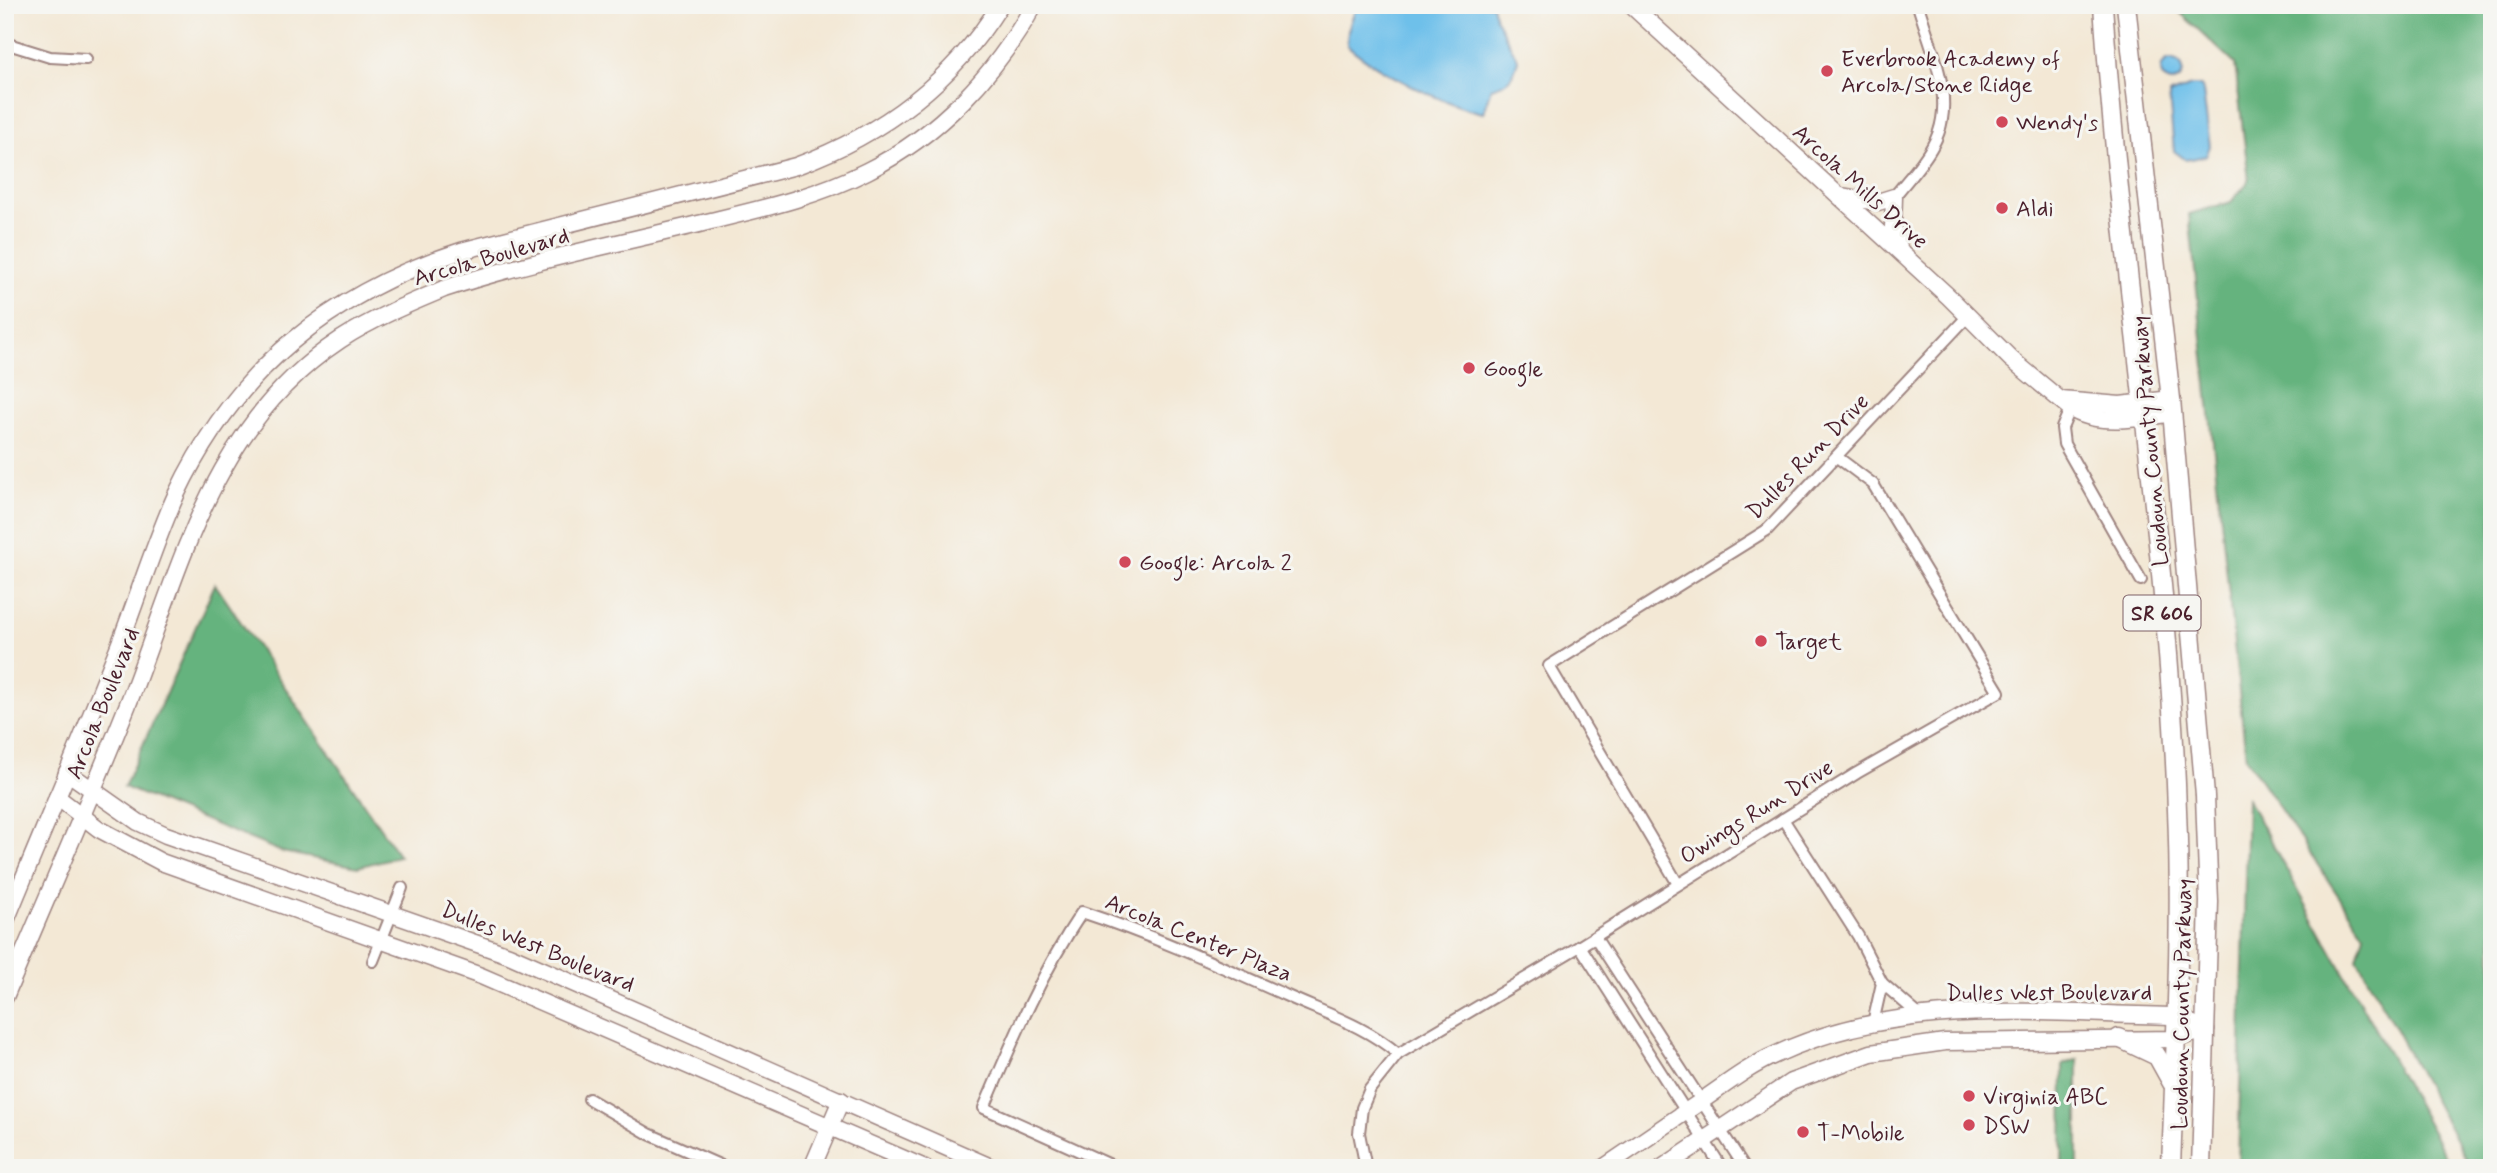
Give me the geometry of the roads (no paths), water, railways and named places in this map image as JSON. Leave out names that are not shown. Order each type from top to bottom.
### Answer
[{"type":"main road","name":"Loudoun County Parkway","points":[[2103,5],[2143,410],[2177,809],[2176,1016],[2171,1168]]},
{"type":"main road","name":"Loudoun County Parkway","points":[[2126,5],[2171,406],[2208,835],[2201,1168]]},
{"type":"main road","points":[[2119,1038],[2157,1056],[2162,1061],[2173,1089]]},
{"type":"street","name":"Arcola Boulevard","points":[[5,923],[176,496],[219,420],[258,373],[318,321],[354,296],[431,261],[738,182],[796,166],[835,150],[891,118],[933,88],[967,52],[1000,5]]},
{"type":"street","name":"Arcola Boulevard","points":[[5,997],[152,644],[195,521],[232,450],[263,409],[318,356],[359,328],[444,289],[792,202],[868,171],[901,151],[961,103],[988,76],[1034,5]]},
{"type":"street","name":"Arcola Mills Drive","points":[[1631,5],[1902,254],[2031,377],[2079,414],[2099,418],[2171,406]]},
{"type":"street","points":[[1837,195],[1878,202],[1894,197],[1927,156],[1944,118],[1945,97],[1918,5]]},
{"type":"street","points":[[5,43],[50,57],[86,59]]},
{"type":"street","points":[[1894,197],[1893,227],[1902,254]]},
{"type":"street","name":"Dulles Run Drive","points":[[1678,884],[1549,666],[1759,536],[1837,457],[1968,316]]},
{"type":"street","points":[[2068,403],[2062,428],[2064,444],[2141,580]]},
{"type":"street","name":"Owings Run Drive","points":[[1366,1168],[1359,1133],[1362,1108],[1370,1089],[1398,1054],[1595,937],[1857,772],[1999,692],[1873,484],[1837,457]]},
{"type":"street","name":"Dulles West Boulevard","points":[[67,772],[138,822],[178,840],[509,955],[993,1168]]},
{"type":"street","points":[[57,797],[80,816],[128,847],[161,862],[382,940],[561,1009],[925,1168]]},
{"type":"street","points":[[1783,819],[1858,936],[1882,983],[1919,1015]]},
{"type":"street","points":[[373,961],[402,888]]},
{"type":"street","name":"Arcola Center Plaza","points":[[1117,1168],[984,1108],[1021,1022],[1058,950],[1082,912],[1149,934],[1248,977],[1378,1037],[1398,1054]]},
{"type":"street","points":[[1595,937],[1745,1168]]},
{"type":"street","points":[[1580,946],[1722,1168]]},
{"type":"street","points":[[1873,1023],[1882,983]]},
{"type":"street","name":"Dulles West Boulevard","points":[[1603,1168],[1774,1055],[1825,1035],[1873,1023],[1919,1015],[1987,1013],[2176,1016],[2206,1030]]},
{"type":"street","name":"Dulles West Boulevard","points":[[1662,1168],[1791,1082],[1871,1053],[1945,1042],[2175,1039],[2206,1030]]},
{"type":"street","points":[[589,1099],[701,1163],[726,1168]]},
{"type":"street","points":[[812,1168],[841,1100]]},
{"type":"water","points":[[1357,5],[1492,5],[1496,19],[1518,60],[1514,71],[1506,82],[1491,88],[1483,113],[1431,95],[1375,66],[1347,45],[1348,30]]},
{"type":"water","points":[[2172,60],[2180,63],[2183,71],[2180,79],[2172,82],[2164,79],[2161,71],[2164,63]]},
{"type":"water","points":[[2191,86],[2201,86],[2203,92],[2210,146],[2206,156],[2186,160],[2174,151],[2169,95]]},
{"type":"place","name":"Everbrook Academy of Arcola/Stone Ridge","points":[[1827,71]]},
{"type":"place","name":"Wendy's","points":[[2002,122]]},
{"type":"place","name":"Aldi","points":[[2002,208]]},
{"type":"place","name":"Google","points":[[1469,368]]},
{"type":"place","name":"Google: Arcola 2","points":[[1125,562]]},
{"type":"place","name":"Target","points":[[1761,641]]},
{"type":"place","name":"Virginia ABC","points":[[1969,1096]]},
{"type":"place","name":"DSW","points":[[1969,1125]]},
{"type":"place","name":"T-Mobile","points":[[1803,1132]]}]
